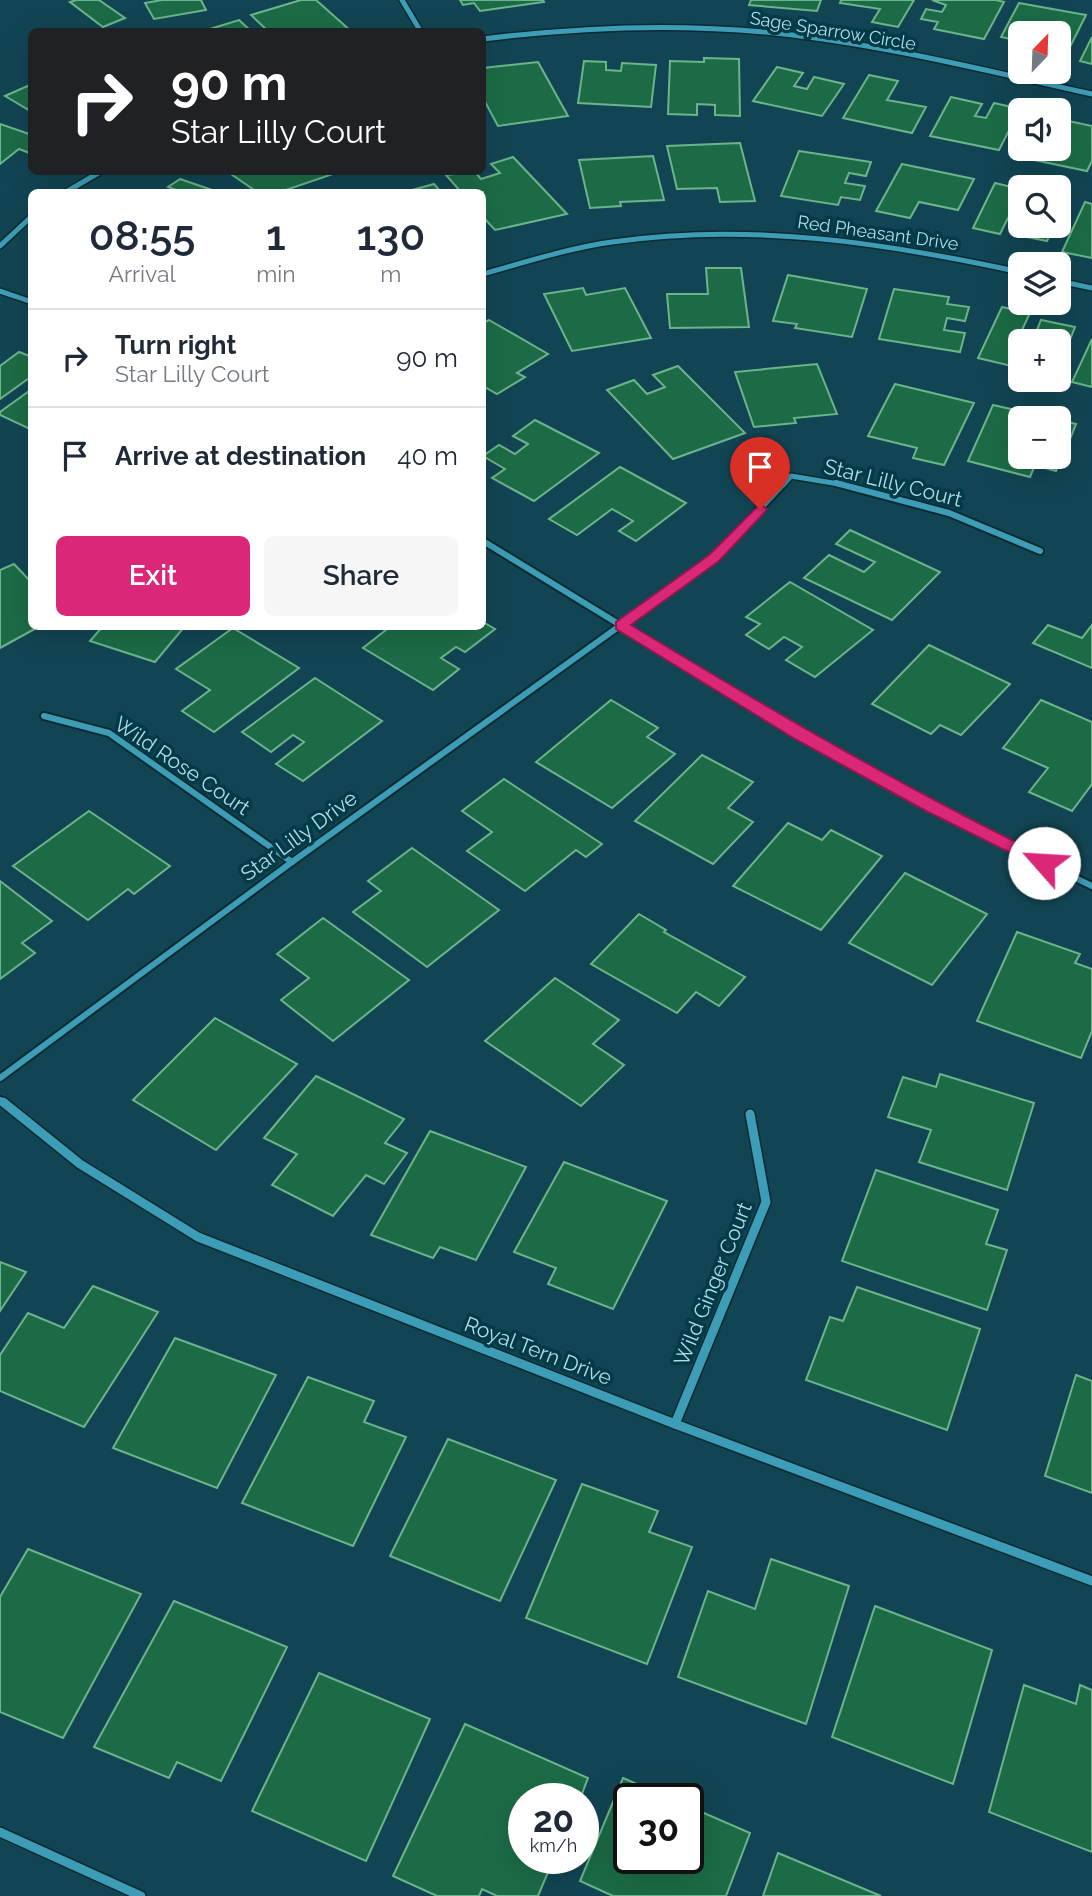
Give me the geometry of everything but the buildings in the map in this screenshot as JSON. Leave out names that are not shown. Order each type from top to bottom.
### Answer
[{"type":"street","points":[[402,0],[419,28]]},
{"type":"street","name":"Sage Sparrow Circle","points":[[486,39],[582,28],[674,27],[774,33],[877,49],[1092,94]]},
{"type":"street","points":[[71,189],[95,175]]},
{"type":"street","points":[[0,246],[28,220]]},
{"type":"street","name":"Red Pheasant Drive","points":[[486,273],[552,254],[612,242],[697,234],[778,233],[856,240],[946,255],[1008,269]]},
{"type":"street","points":[[1071,284],[1092,288]]},
{"type":"street","points":[[0,291],[28,301]]},
{"type":"street","name":"Star Lilly Court","points":[[621,625],[714,558],[791,476],[840,482],[976,521],[1040,551]]},
{"type":"street","points":[[486,543],[812,742],[931,808],[1092,886]]},
{"type":"street","name":"Star Lilly Drive","points":[[0,1078],[292,862],[621,625]]},
{"type":"street","name":"Wild Rose Court","points":[[44,716],[109,733],[292,862]]},
{"type":"street","name":"Royal Tern Drive","points":[[0,1100],[80,1164],[198,1237],[675,1424],[1092,1581]]},
{"type":"street","name":"Wild Ginger Court","points":[[675,1424],[766,1202],[750,1114]]},
{"type":"street","points":[[0,1832],[141,1896]]},
{"type":"route","points":[[760,509],[714,558],[621,625],[800,735],[931,808],[1044,863]]}]
